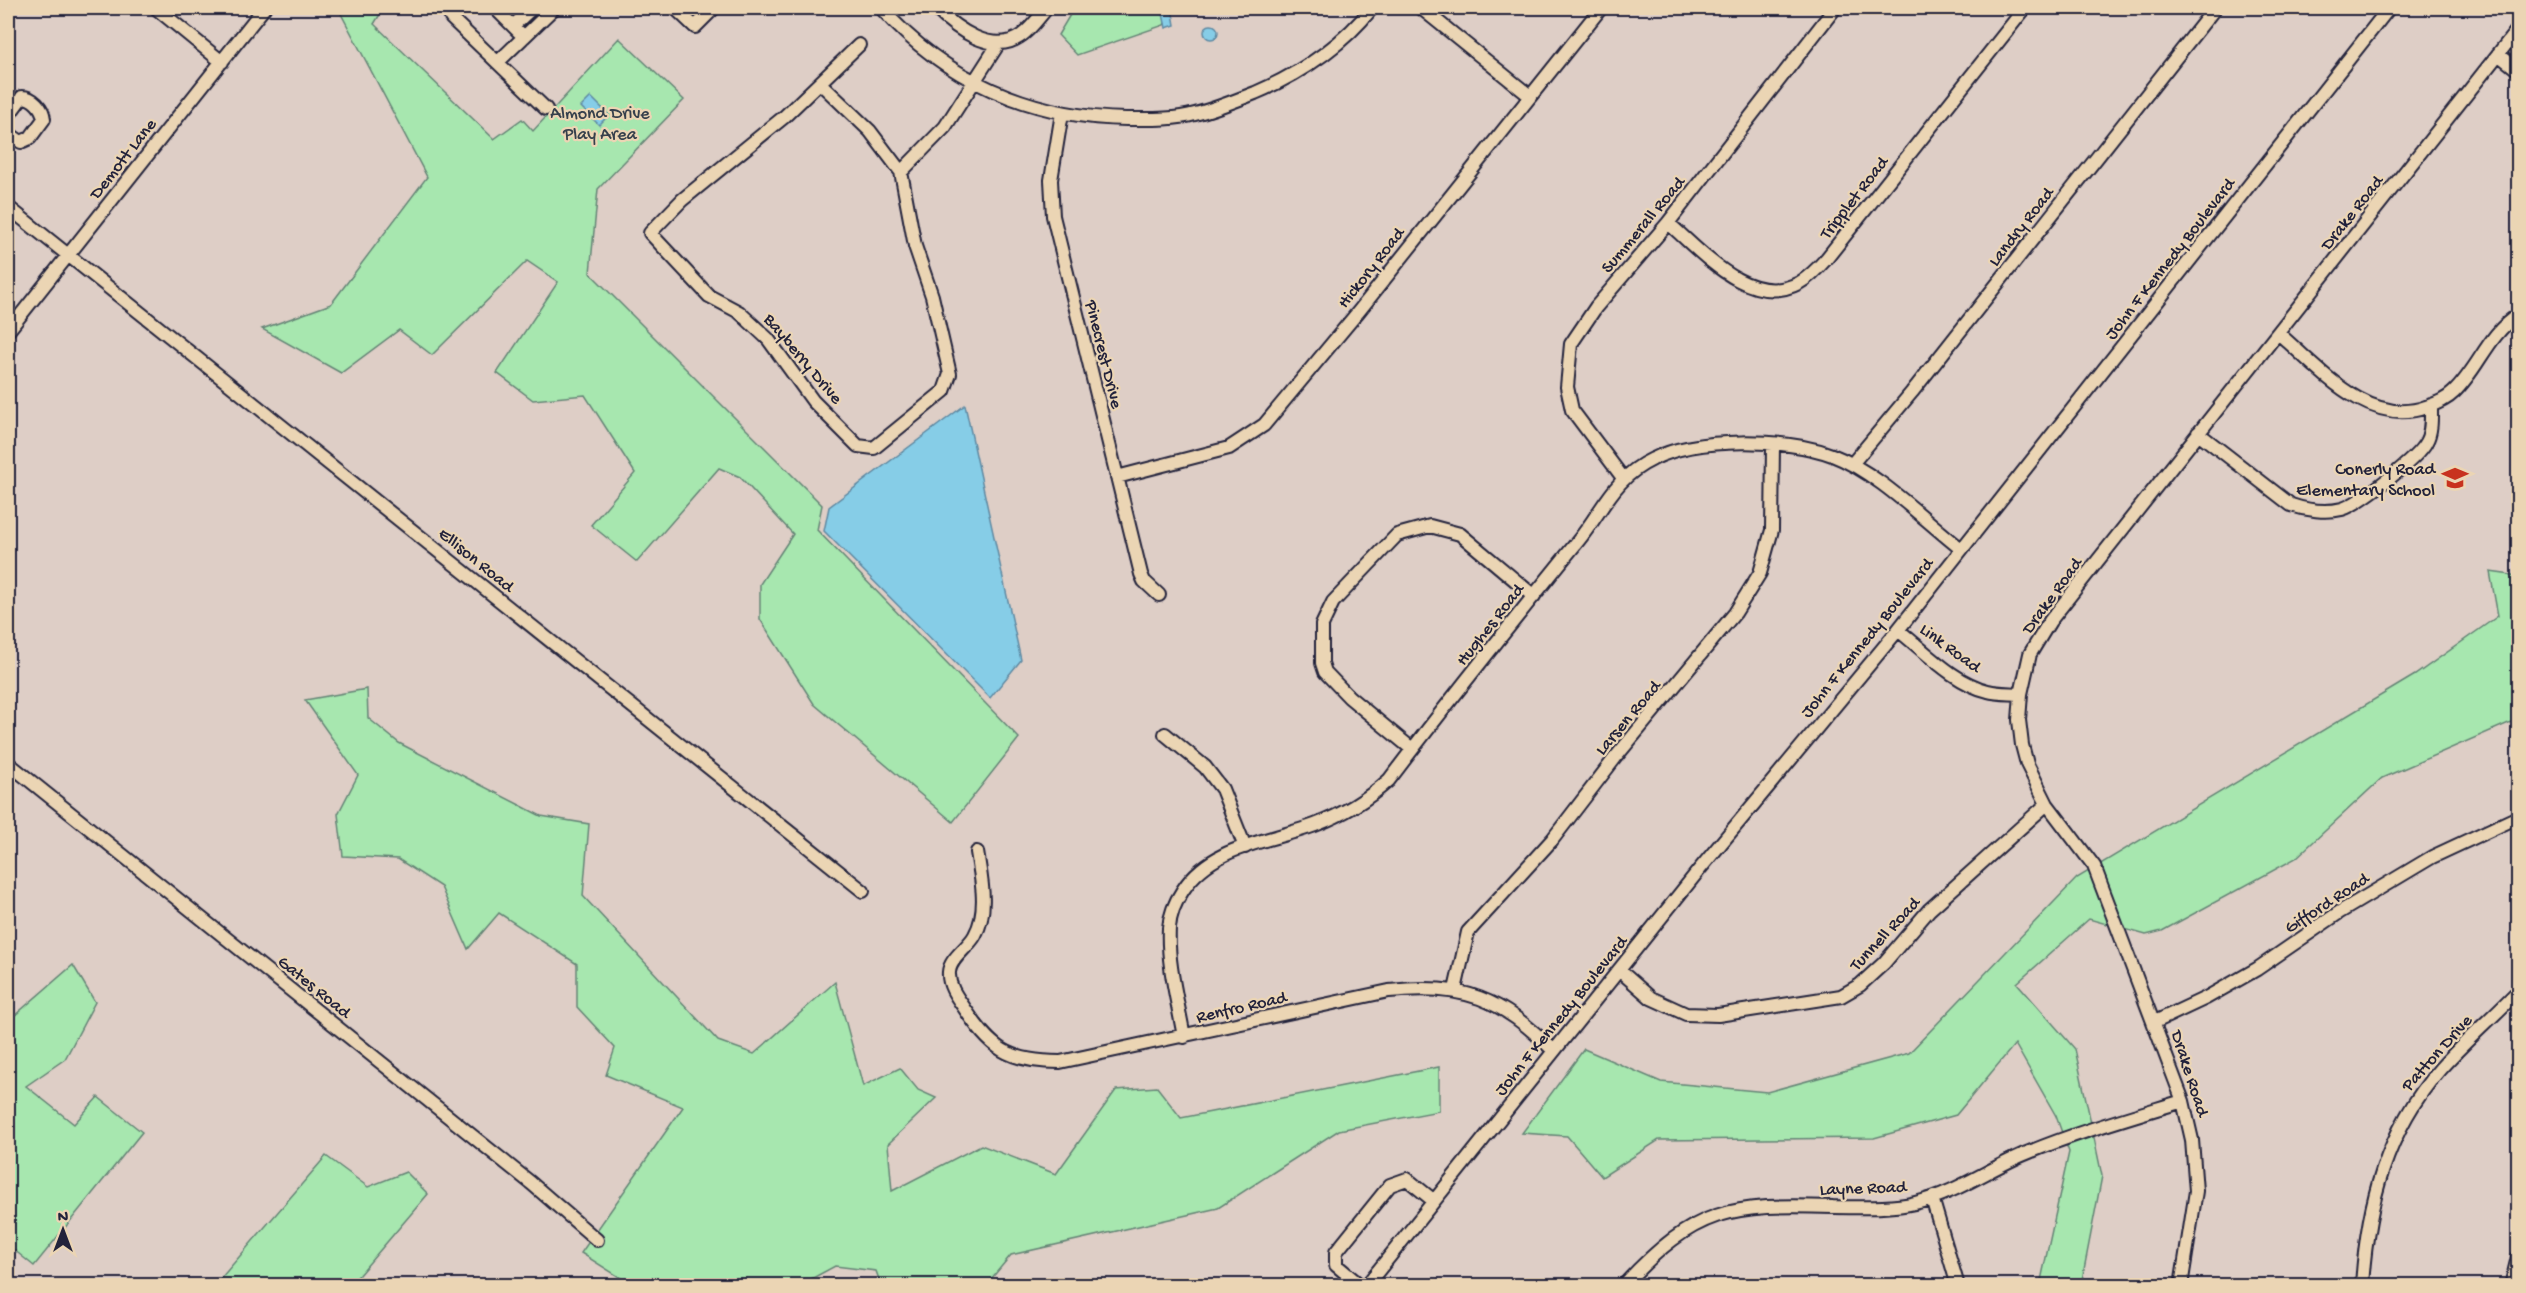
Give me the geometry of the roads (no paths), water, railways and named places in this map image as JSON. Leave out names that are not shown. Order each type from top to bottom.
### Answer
[{"type":"street","points":[[156,8],[222,62]]},
{"type":"street","name":"Demott Lane","points":[[8,331],[264,8]]},
{"type":"street","points":[[451,8],[451,18],[546,110]]},
{"type":"street","points":[[495,8],[524,37]]},
{"type":"street","points":[[513,26],[532,8]]},
{"type":"street","points":[[498,62],[554,8]]},
{"type":"street","points":[[675,8],[695,27],[714,8]]},
{"type":"street","points":[[881,8],[916,43],[973,82],[1012,100],[1062,113],[1099,118],[1157,119],[1193,115],[1228,104],[1277,83],[1323,55],[1372,8]]},
{"type":"street","points":[[935,8],[964,32],[999,43],[1020,37],[1047,8]]},
{"type":"street","points":[[1421,8],[1530,96]]},
{"type":"street","name":"Hickory Road","points":[[1117,477],[1229,448],[1264,425],[1601,8]]},
{"type":"street","name":"Summerall Road","points":[[1623,478],[1572,410],[1567,387],[1568,358],[1577,332],[1668,223],[1835,8]]},
{"type":"street","name":"Tripplet Road","points":[[1668,223],[1737,281],[1764,288],[1785,288],[1799,283],[1827,258],[2025,8]]},
{"type":"street","name":"Landry Road","points":[[1852,464],[1912,392],[2215,8]]},
{"type":"street","name":"John F Kennedy Boulevard","points":[[1366,1286],[1619,970],[1898,630],[1960,548],[2189,263],[2389,8]]},
{"type":"street","name":"Drake Road","points":[[2181,1286],[2196,1191],[2193,1140],[2183,1101],[2155,1022],[2094,866],[2047,804],[2027,764],[2019,720],[2021,693],[2030,654],[2050,621],[2518,29]]},
{"type":"street","points":[[900,172],[945,128],[999,43]]},
{"type":"street","points":[[820,83],[859,45]]},
{"type":"street","points":[[2498,54],[2518,70]]},
{"type":"street","name":"Bayberry Drive","points":[[820,83],[870,131],[900,172],[915,246],[932,296],[950,374],[944,391],[874,448],[864,449],[813,401],[768,339],[740,312],[709,296],[650,233],[682,200],[784,117],[820,83]]},
{"type":"street","points":[[8,116],[22,97],[28,97],[40,107],[44,119],[30,138],[21,142],[8,133]]},
{"type":"street","name":"Pinecrest Drive","points":[[1062,113],[1052,169],[1053,216],[1141,574],[1144,581],[1159,595]]},
{"type":"street","name":"Ellison Road","points":[[8,207],[863,891]]},
{"type":"street","points":[[2277,333],[2364,403],[2386,411],[2400,412],[2431,405],[2455,391],[2497,332],[2518,315]]},
{"type":"street","points":[[2199,433],[2291,505],[2304,509],[2336,510],[2355,503],[2420,451],[2430,433],[2431,405]]},
{"type":"street","name":"Hughes Road","points":[[1184,1037],[1172,972],[1169,928],[1173,905],[1199,869],[1212,859],[1315,825],[1366,800],[1389,780],[1582,536],[1623,478],[1652,459],[1675,450],[1736,444],[1796,446],[1831,454],[1852,464],[1960,548]]},
{"type":"street","name":"Larsen Road","points":[[1455,990],[1468,932],[1552,840],[1615,758],[1735,613],[1760,573],[1772,530],[1773,445]]},
{"type":"street","points":[[1412,749],[1349,697],[1325,672],[1322,663],[1322,625],[1333,602],[1397,535],[1431,526],[1460,534],[1534,596]]},
{"type":"street","name":"Link Road","points":[[1898,630],[1958,678],[1974,687],[1990,692],[2021,693]]},
{"type":"street","points":[[1165,734],[1205,767],[1222,789],[1245,847]]},
{"type":"street","name":"Gates Road","points":[[8,763],[522,1175],[597,1240]]},
{"type":"street","name":"Tunnell Road","points":[[1619,970],[1651,998],[1686,1014],[1718,1015],[1841,996],[1860,985],[1884,963],[1929,910],[2047,804]]},
{"type":"street","name":"Gifford Road","points":[[2155,1022],[2257,969],[2340,912],[2432,857],[2518,818]]},
{"type":"street","name":"Renfro Road","points":[[977,852],[982,890],[979,926],[975,936],[951,966],[952,987],[975,1025],[991,1043],[1009,1055],[1035,1062],[1060,1062],[1389,991],[1429,987],[1455,990],[1500,1006],[1554,1051]]},
{"type":"street","name":"Patton Drive","points":[[2362,1286],[2364,1241],[2373,1196],[2398,1130],[2412,1105],[2440,1069],[2518,991]]},
{"type":"street","name":"Layne Road","points":[[1623,1286],[1669,1240],[1703,1220],[1729,1210],[1764,1205],[1876,1208],[1914,1204],[1932,1198],[2027,1153],[2087,1131],[2183,1101]]},
{"type":"street","points":[[1361,1286],[1336,1265],[1336,1252],[1390,1185],[1407,1179],[1434,1201]]},
{"type":"street","points":[[1932,1198],[1958,1286]]},
{"type":"street","points":[[2511,1286],[2518,1257]]},
{"type":"water","points":[[1172,8],[1175,25],[1166,28],[1162,9]]},
{"type":"water","points":[[1208,25],[1214,25],[1218,32],[1214,39],[1208,39],[1204,35],[1204,29]]},
{"type":"water","points":[[591,97],[609,115],[599,125],[581,107]]},
{"type":"water","points":[[965,405],[1021,660],[990,698],[824,531],[829,507]]},
{"type":"place","name":"Conerly Road Elementary School","points":[[2455,478]]},
{"type":"park label","name":"Almond Drive Play Area","points":[[600,122]]}]
